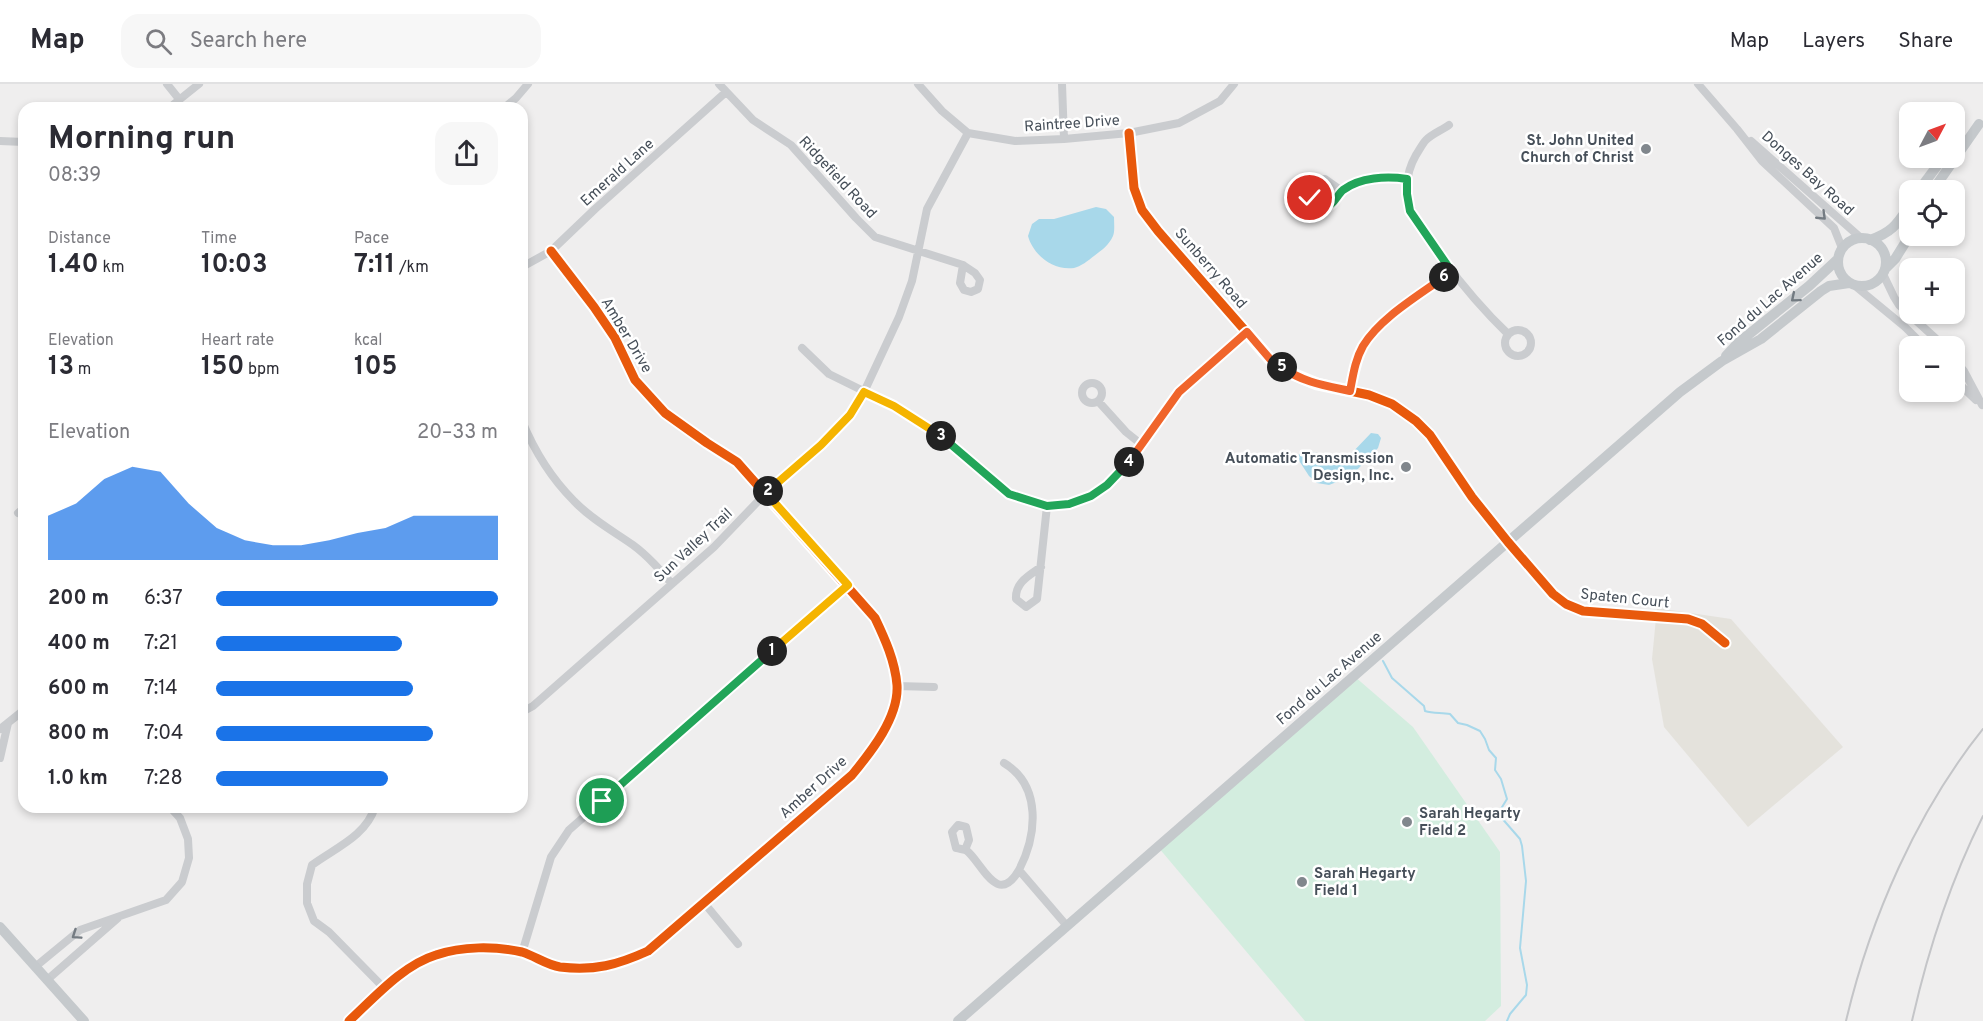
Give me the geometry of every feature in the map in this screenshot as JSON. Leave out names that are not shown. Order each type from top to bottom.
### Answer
[{"type":"main road","points":[[1965,136],[1981,122]]},
{"type":"main road","points":[[1940,180],[1981,122]]},
{"type":"main road","points":[[1899,221],[1894,228],[1883,235],[1850,241],[1840,254],[1841,275],[1852,284],[1870,285],[1884,272],[1903,246]]},
{"type":"main road","points":[[1865,239],[1879,245],[1884,254],[1884,272]]},
{"type":"main road","name":"Fond du Lac Avenue","points":[[1722,361],[1738,343],[1796,297],[1840,254]]},
{"type":"main road","name":"Fond du Lac Avenue","points":[[958,1021],[1641,425],[1722,361],[1761,339],[1829,286],[1852,284]]},
{"type":"main road","points":[[0,927],[84,1021]]},
{"type":"street","points":[[167,84],[179,99]]},
{"type":"street","points":[[176,102],[199,84]]},
{"type":"street","points":[[511,102],[528,84]]},
{"type":"street","name":"Ridgefield Road","points":[[719,84],[753,120],[791,145],[876,237],[963,265]]},
{"type":"street","points":[[918,84],[942,111],[968,133]]},
{"type":"street","points":[[1062,84],[1064,139]]},
{"type":"street","name":"Raintree Drive","points":[[968,133],[1015,141],[1129,133],[1179,123],[1220,101],[1234,84]]},
{"type":"street","name":"Donges Bay Road","points":[[1698,84],[1762,160],[1834,228],[1840,254]]},
{"type":"street","name":"Emerald Lane","points":[[528,264],[551,251],[726,92]]},
{"type":"street","points":[[1449,125],[1426,140],[1411,164],[1407,179],[1410,211],[1452,272],[1485,312],[1508,334]]},
{"type":"street","name":"Donges Bay Road","points":[[1737,129],[1865,239]]},
{"type":"street","name":"Sun Valley Trail","points":[[528,708],[714,547],[766,493],[821,445],[850,415],[864,392],[912,281],[927,210],[968,133]]},
{"type":"street","name":"Sunberry Road","points":[[1129,133],[1134,188],[1142,210],[1270,359],[1288,372],[1317,384],[1369,395],[1392,404],[1416,421],[1430,435],[1472,497],[1508,542]]},
{"type":"street","points":[[0,141],[18,142]]},
{"type":"street","points":[[1342,191],[1354,184],[1374,179],[1394,177],[1407,179]]},
{"type":"street","name":"Amber Drive","points":[[349,1021],[398,977],[436,955],[482,947],[522,952],[558,967],[597,968],[621,963],[648,951],[852,775],[876,746],[894,707],[897,686],[889,649],[875,618],[738,462],[706,443],[665,413],[635,381],[615,338],[551,251]]},
{"type":"street","points":[[1350,391],[1354,367],[1363,346],[1380,326],[1452,272]]},
{"type":"street","points":[[1884,272],[1899,304],[1933,336]]},
{"type":"street","points":[[1852,284],[1914,336]]},
{"type":"street","points":[[802,348],[829,374],[894,406],[933,430],[1009,494],[1047,506],[1069,504],[1091,496],[1107,485],[1126,466],[1179,392],[1247,332]]},
{"type":"street","points":[[1965,373],[1982,406]]},
{"type":"street","points":[[1965,390],[1982,406]]},
{"type":"street","points":[[1098,401],[1126,432],[1141,444]]},
{"type":"street","points":[[528,432],[542,459],[574,501],[594,519],[656,565],[672,584]]},
{"type":"street","points":[[1041,567],[1047,506]]},
{"type":"street","name":"Spaten Court","points":[[1508,542],[1553,594],[1574,608],[1583,611],[1688,619],[1702,624],[1725,643]]},
{"type":"street","points":[[522,952],[551,857],[569,830],[848,585]]},
{"type":"street","points":[[897,686],[934,687]]},
{"type":"street","points":[[0,729],[18,715]]},
{"type":"street","points":[[0,759],[8,723]]},
{"type":"street","points":[[965,850],[996,884],[1009,882],[1027,856],[1034,816],[1029,795],[1022,778],[1004,763]]},
{"type":"street","points":[[35,967],[80,930],[166,900],[182,882],[189,858],[188,838],[180,818],[175,813]]},
{"type":"street","points":[[373,813],[371,819],[352,839],[312,865],[307,884],[307,903],[314,921],[329,932],[385,988]]},
{"type":"street","points":[[1019,870],[1068,926]]},
{"type":"street","points":[[705,903],[738,944]]},
{"type":"street","points":[[47,980],[123,914]]},
{"type":"shaded area","points":[[1657,608],[1731,619],[1843,747],[1748,827],[1664,727],[1652,659]]},
{"type":"green space","points":[[1354,676],[1413,727],[1500,852],[1501,1006],[1485,1021],[1305,1021],[1158,847]]},
{"type":"water","points":[[1096,207],[1106,209],[1114,217],[1114,234],[1105,247],[1084,263],[1074,268],[1058,267],[1045,260],[1034,249],[1028,236],[1032,224],[1039,219],[1054,219]]},
{"type":"water","points":[[1371,433],[1378,434],[1381,438],[1378,448],[1356,471],[1329,485],[1317,483],[1309,476],[1298,459],[1299,454],[1305,453],[1349,456]]},
{"type":"waterway","points":[[1383,661],[1392,678],[1424,706],[1425,711],[1450,714],[1458,723],[1480,731],[1489,750],[1496,758],[1495,770],[1501,779],[1507,799],[1499,812],[1520,839],[1526,881],[1520,948],[1527,985],[1526,995],[1507,1021]]},
{"type":"railway","points":[[1846,1021],[1868,944],[1899,867],[1937,795],[1983,729]]},
{"type":"railway","points":[[1912,1021],[1941,917],[1960,866],[1983,816]]},
{"type":"cycle path","points":[[1129,133],[1134,188],[1142,210],[1270,359],[1288,372],[1317,384],[1369,395],[1392,404],[1416,421],[1430,435],[1472,497],[1508,542],[1553,594],[1566,604],[1583,611],[1688,619],[1702,624],[1725,643]]},
{"type":"cycle path","points":[[349,1021],[412,966],[446,952],[479,948],[501,949],[522,952],[555,966],[584,968],[616,963],[648,951],[852,775],[882,733],[893,709],[897,685],[894,667],[875,618],[737,462],[665,413],[635,380],[615,338],[551,251]]},
{"type":"place","name":"St. John United Church of Christ","points":[[1646,149]]},
{"type":"place","name":"Automatic Transmission Design, Inc.","points":[[1406,467]]},
{"type":"place","name":"Sarah Hegarty Field 2","points":[[1407,822]]},
{"type":"place","name":"Sarah Hegarty Field 1","points":[[1302,882]]},
{"type":"route","points":[[602,801],[848,585],[766,493],[821,445],[850,415],[864,392],[894,406],[933,430],[1009,494],[1047,506],[1069,504],[1091,496],[1107,485],[1126,466],[1179,392],[1247,332],[1270,359],[1288,372],[1317,384],[1350,391],[1354,367],[1363,346],[1380,326],[1452,272],[1410,211],[1407,179],[1394,177],[1354,184],[1342,191],[1334,202],[1326,207],[1316,205],[1310,198]]}]
